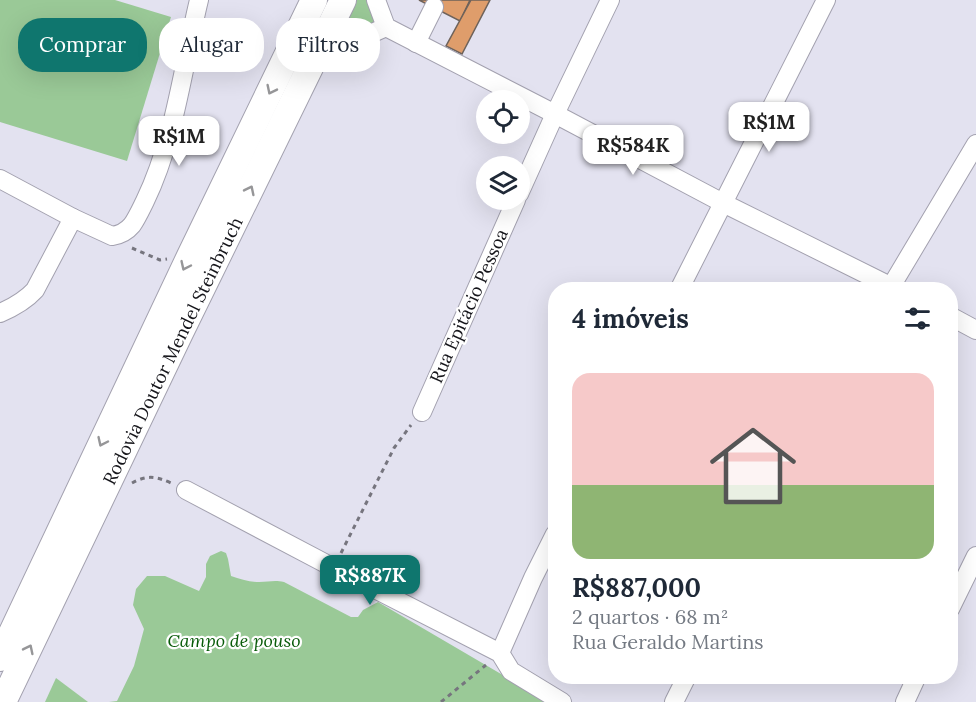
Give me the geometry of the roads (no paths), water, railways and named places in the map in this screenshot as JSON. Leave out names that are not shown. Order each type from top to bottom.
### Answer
[{"type":"highway","name":"Rodovia Doutor Mendel Steinbruch","points":[[0,658],[314,0]]},
{"type":"highway","name":"Rodovia Doutor Mendel Steinbruch","points":[[335,18],[344,0]]},
{"type":"highway","name":"Rodovia Doutor Mendel Steinbruch","points":[[3,702],[308,72]]},
{"type":"street","points":[[0,179],[112,236],[124,232],[131,225],[152,187],[161,162],[172,124],[199,0]]},
{"type":"street","points":[[376,0],[386,27],[723,204],[881,282]]},
{"type":"street","points":[[530,170],[610,0]]},
{"type":"street","points":[[683,282],[826,0]]},
{"type":"street","points":[[417,43],[434,7]]},
{"type":"street","points":[[380,30],[386,27]]},
{"type":"street","points":[[896,282],[976,144]]},
{"type":"street","name":"Rua Epitácio Pessoa","points":[[422,412],[512,210]]},
{"type":"street","points":[[0,314],[28,298],[35,290],[73,218]]},
{"type":"street","points":[[958,320],[976,330]]},
{"type":"street","points":[[186,490],[500,653],[511,671],[562,702]]},
{"type":"street","points":[[500,653],[548,548]]},
{"type":"street","points":[[958,593],[976,556]]},
{"type":"street","points":[[674,702],[683,684]]},
{"type":"street","points":[[905,702],[914,684]]},
{"type":"park label","name":"Campo de pouso","points":[[234,641]]}]
